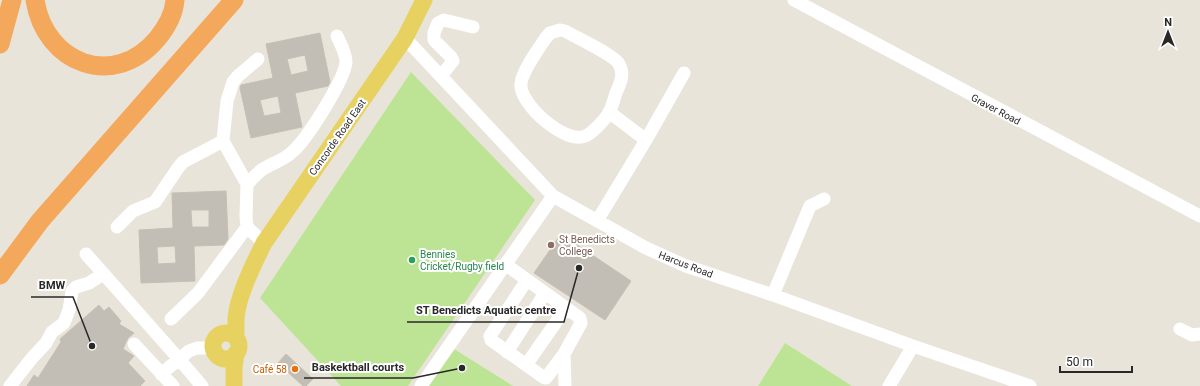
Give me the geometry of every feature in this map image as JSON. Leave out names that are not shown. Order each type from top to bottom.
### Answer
[{"type":"highway","points":[[0,44],[12,0]]},
{"type":"highway","points":[[35,0],[36,9],[43,28],[55,45],[74,59],[87,64],[104,65],[122,63],[136,58],[146,51],[164,31],[171,16],[174,0]]},
{"type":"highway","points":[[0,275],[45,215],[234,0]]},
{"type":"main road","name":"Concorde Road East","points":[[233,386],[234,368],[226,346],[249,274],[264,243],[405,38],[424,0]]},
{"type":"street","name":"Graver Road","points":[[794,0],[1200,216]]},
{"type":"street","points":[[441,76],[453,61],[434,40],[434,33],[438,23],[444,20],[473,27]]},
{"type":"street","points":[[560,30],[565,31],[615,59],[619,64],[622,69],[622,79],[609,112],[589,134],[584,137],[571,137],[562,133],[548,123],[525,98],[520,86],[523,76],[550,33],[560,30]]},
{"type":"street","points":[[248,184],[263,169],[284,158],[300,145],[336,89],[346,63],[343,49],[336,36]]},
{"type":"street","name":"Harcus Road","points":[[405,38],[553,196],[597,221],[646,248],[686,266],[773,295],[1030,386]]},
{"type":"street","points":[[258,59],[233,82],[227,101],[223,141],[248,184],[246,216],[247,227],[264,243]]},
{"type":"street","points":[[597,221],[684,73]]},
{"type":"street","points":[[609,112],[646,140]]},
{"type":"street","points":[[117,227],[133,211],[155,202],[183,162],[223,141]]},
{"type":"street","points":[[421,386],[553,196]]},
{"type":"street","points":[[773,295],[810,206],[824,199]]},
{"type":"street","points":[[172,319],[198,293],[247,227]]},
{"type":"street","points":[[86,254],[202,386]]},
{"type":"street","points":[[506,264],[580,318],[581,322],[564,354],[546,378],[507,352],[491,340],[490,336],[527,280]]},
{"type":"street","points":[[10,386],[46,343],[52,332],[64,323],[69,310],[72,292],[76,287],[89,283],[103,274]]},
{"type":"street","points":[[507,352],[546,293]]},
{"type":"street","points":[[526,364],[566,308]]},
{"type":"street","points":[[1180,329],[1192,335],[1200,334]]},
{"type":"street","points":[[134,344],[172,386],[188,370]]},
{"type":"street","points":[[162,374],[189,351],[197,348],[226,346]]},
{"type":"street","points":[[889,386],[914,346]]},
{"type":"street","points":[[564,354],[565,386]]},
{"type":"green space","points":[[411,72],[535,200],[408,386],[341,386],[260,298]]},
{"type":"green space","points":[[785,343],[852,386],[758,386]]},
{"type":"green space","points":[[454,349],[513,386],[427,386]]},
{"type":"building","points":[[320,33],[330,82],[328,86],[295,93],[302,127],[251,138],[240,88],[241,85],[273,78],[266,44]],"holes":[[[305,55],[308,71],[291,75],[287,59]],[[278,96],[281,113],[264,116],[260,100]]]},
{"type":"building","points":[[226,191],[228,239],[224,245],[194,246],[195,281],[141,283],[139,230],[173,228],[172,193]],"holes":[[[191,210],[209,210],[209,227],[192,227]],[[175,246],[176,263],[158,264],[157,247]]]},
{"type":"building","points":[[561,234],[631,281],[605,320],[534,273]]},
{"type":"building","points":[[99,305],[104,311],[109,307],[121,321],[119,324],[134,333],[128,338],[123,349],[134,356],[128,363],[145,381],[140,386],[27,386],[34,375],[38,378],[61,342],[60,339]]},
{"type":"building","points":[[286,354],[313,379],[306,386],[303,386],[278,363]]},
{"type":"place","name":"St Benedicts College","points":[[551,245]]},
{"type":"place","name":"Bennies Cricket/Rugby field","points":[[412,260]]},
{"type":"place","name":"ST Benedicts Aquatic centre","points":[[579,268]]},
{"type":"place","name":"BMW","points":[[92,346]]},
{"type":"place","name":"Baskektball courts","points":[[462,368]]},
{"type":"place","name":"Café 58","points":[[295,369]]}]
